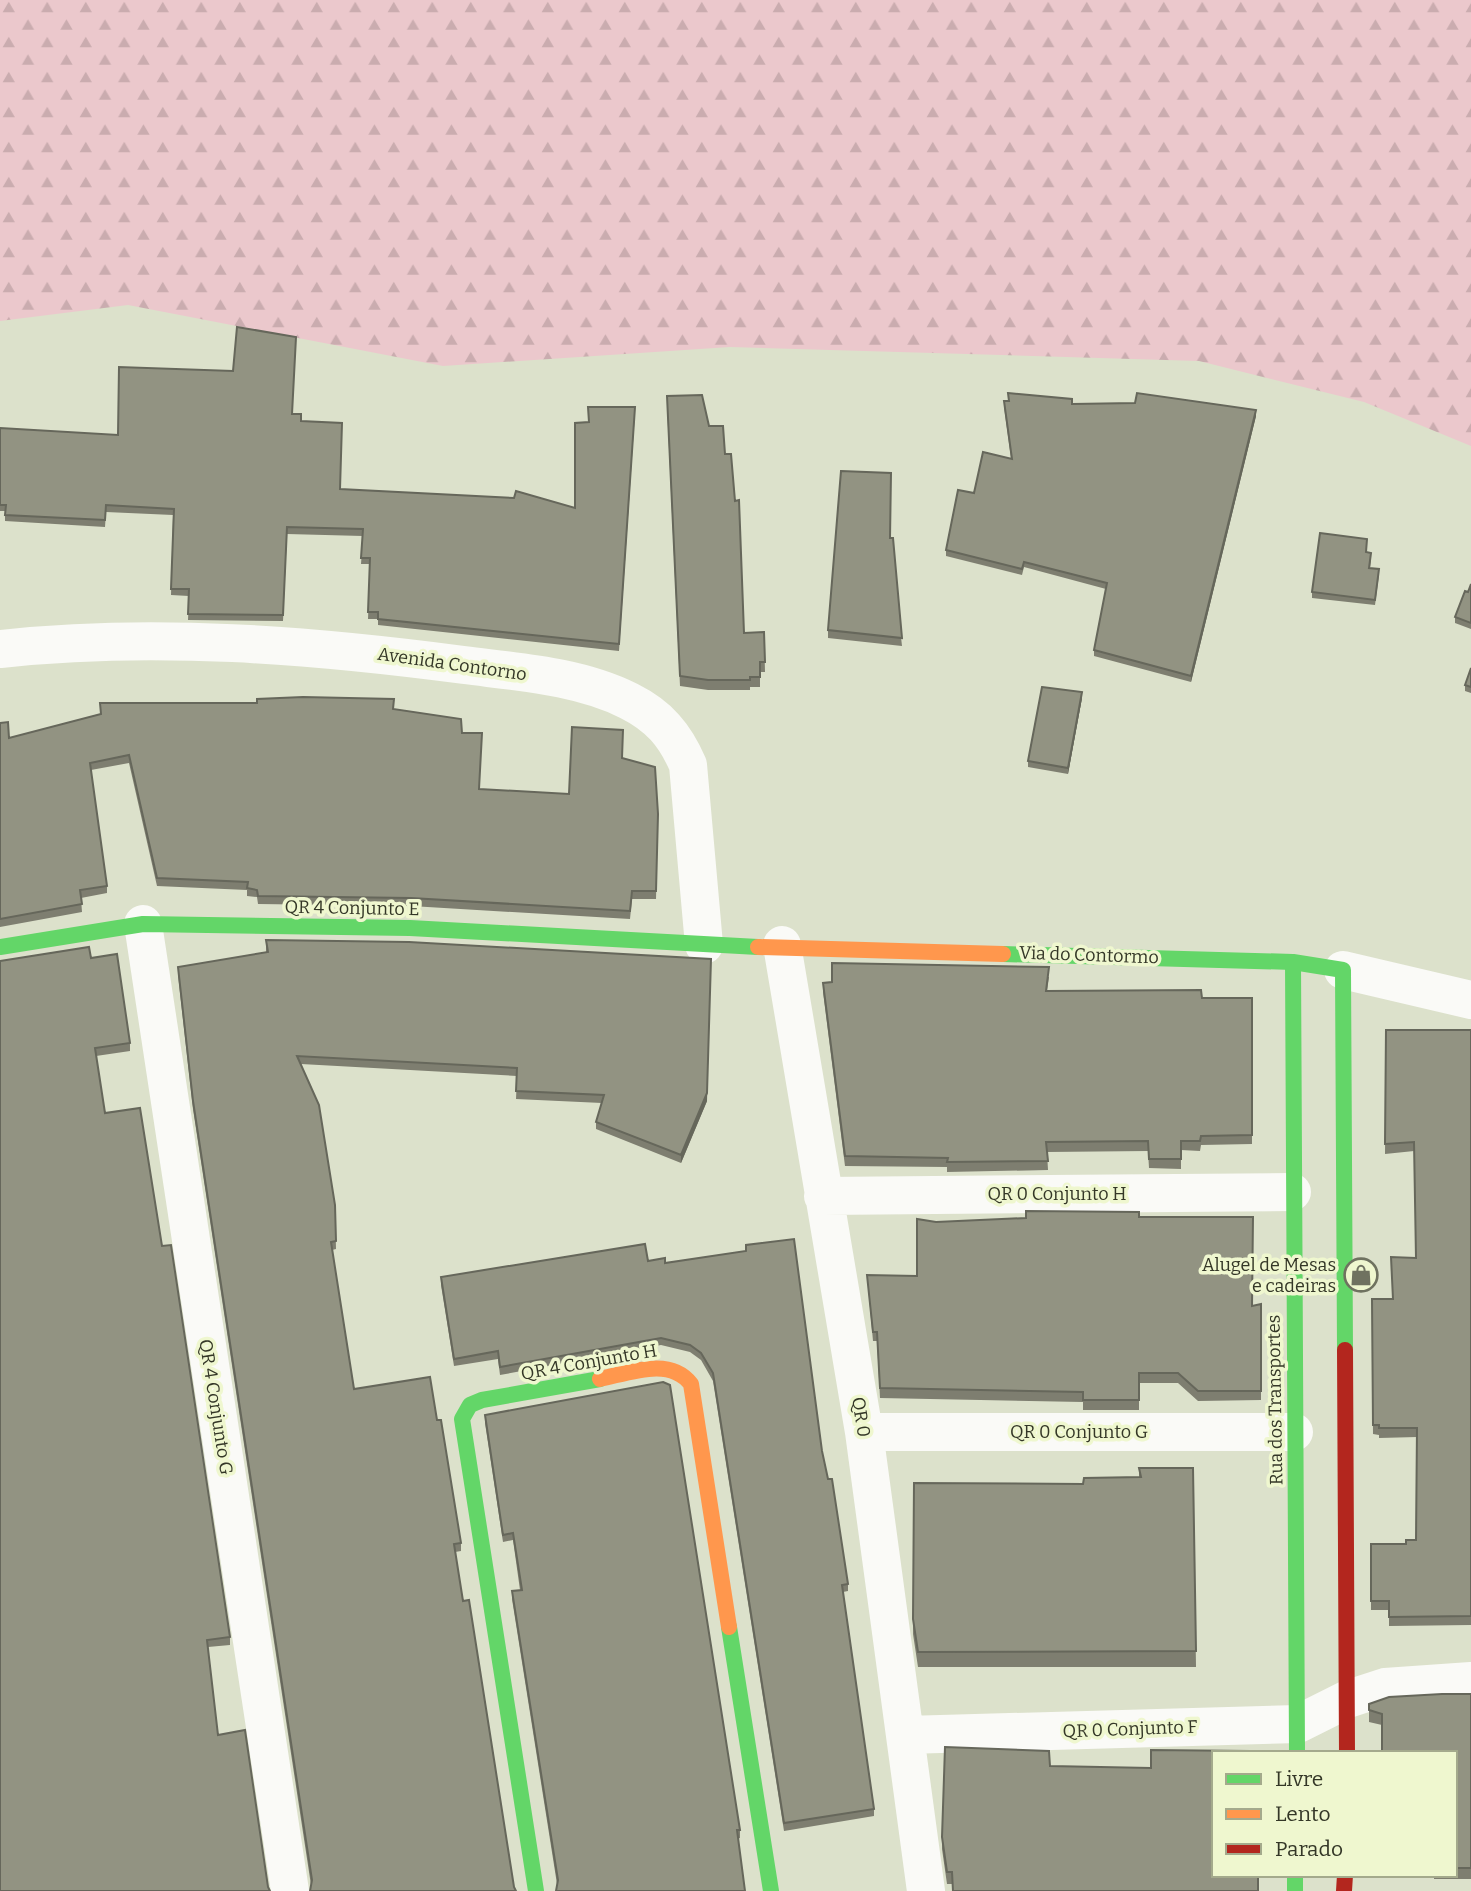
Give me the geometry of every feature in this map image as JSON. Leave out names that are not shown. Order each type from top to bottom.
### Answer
[{"type":"street","name":"Avenida Contorno","points":[[0,649],[102,643],[335,648],[541,675],[628,700],[658,718],[677,741],[688,765],[704,945]]},
{"type":"street","name":"QR 4 Conjunto E","points":[[0,947],[143,924],[410,928],[704,945]]},
{"type":"street","name":"QR 4 Conjunto G","points":[[143,924],[290,1891]]},
{"type":"street","name":"Via do Contormo","points":[[704,945],[782,945],[1293,962],[1343,970],[1471,1000]]},
{"type":"street","name":"QR 0","points":[[782,945],[864,1432],[906,1735],[920,1890]]},
{"type":"street","name":"Rua dos Transportes","points":[[1293,962],[1292,1192],[1297,1738]]},
{"type":"street","points":[[1343,970],[1347,1751]]},
{"type":"street","name":"QR 0 Conjunto H","points":[[823,1196],[1292,1192]]},
{"type":"street","name":"QR 4 Conjunto H","points":[[536,1891],[462,1419],[470,1405],[482,1400],[664,1367],[683,1373],[691,1384],[771,1891]]},
{"type":"street","name":"QR 0 Conjunto G","points":[[864,1432],[1294,1432]]},
{"type":"street","name":"QR 0 Conjunto F","points":[[906,1735],[1297,1738],[1348,1699],[1385,1687],[1471,1681]]},
{"type":"green space","points":[[0,0],[1471,0],[1471,446],[1364,402],[1199,361],[730,347],[443,366],[128,305],[0,321]]},
{"type":"building","points":[[237,327],[296,337],[292,414],[301,414],[301,421],[342,423],[340,489],[514,498],[516,491],[575,508],[575,423],[589,422],[588,407],[635,407],[619,644],[378,619],[378,612],[368,612],[370,558],[361,558],[363,529],[287,527],[283,615],[188,614],[189,589],[171,589],[174,509],[106,505],[105,520],[5,515],[6,505],[0,505],[0,428],[118,435],[119,367],[233,371]]},
{"type":"building","points":[[1008,393],[1072,399],[1072,404],[1135,403],[1137,393],[1256,410],[1191,676],[1094,650],[1107,583],[1024,562],[1022,569],[946,550],[958,490],[974,493],[983,452],[1012,459],[1004,401],[1009,401]]},
{"type":"building","points":[[702,395],[709,426],[723,426],[725,454],[731,454],[735,501],[739,500],[744,633],[764,632],[765,662],[760,662],[760,677],[750,677],[750,680],[708,680],[680,676],[667,396]]},
{"type":"building","points":[[841,471],[891,473],[890,538],[893,538],[902,638],[828,630]]},
{"type":"building","points":[[1320,533],[1367,539],[1366,552],[1371,553],[1369,568],[1379,569],[1375,600],[1312,592]]},
{"type":"building","points":[[1471,584],[1471,623],[1455,617],[1465,591],[1468,592]]},
{"type":"building","points":[[1471,668],[1471,687],[1465,685]]},
{"type":"building","points":[[1042,687],[1082,692],[1068,768],[1028,761]]},
{"type":"building","points":[[257,699],[394,699],[393,709],[461,719],[462,733],[482,733],[479,789],[569,794],[572,727],[623,730],[622,758],[655,767],[658,814],[656,891],[632,891],[630,911],[411,898],[258,896],[257,890],[247,888],[248,882],[157,878],[129,755],[90,763],[107,886],[80,890],[82,904],[0,919],[0,723],[8,722],[9,738],[101,714],[100,703],[257,703]]},
{"type":"building","points":[[266,940],[409,942],[711,959],[707,1093],[681,1155],[596,1122],[604,1095],[516,1091],[517,1068],[297,1056],[319,1105],[335,1205],[336,1241],[331,1242],[354,1389],[430,1377],[437,1420],[441,1420],[461,1543],[454,1544],[463,1601],[469,1600],[516,1891],[310,1891],[312,1880],[193,1101],[178,967],[268,952]]},
{"type":"building","points":[[89,947],[91,958],[117,954],[130,1043],[95,1048],[105,1113],[140,1108],[162,1246],[171,1245],[230,1637],[207,1640],[218,1735],[245,1730],[270,1891],[0,1891],[0,961]]},
{"type":"building","points":[[832,963],[1049,967],[1046,991],[1201,990],[1202,998],[1252,998],[1252,1135],[1201,1136],[1200,1141],[1181,1141],[1181,1159],[1149,1159],[1148,1141],[1046,1142],[1048,1161],[947,1162],[948,1158],[845,1156],[823,983],[832,982]]},
{"type":"building","points":[[1386,1030],[1471,1030],[1471,1616],[1389,1617],[1389,1601],[1371,1601],[1371,1544],[1406,1544],[1406,1540],[1416,1540],[1417,1428],[1379,1428],[1379,1425],[1373,1425],[1372,1299],[1393,1299],[1391,1257],[1416,1258],[1414,1142],[1385,1144]]},
{"type":"building","points":[[1026,1211],[1139,1212],[1139,1217],[1253,1217],[1252,1306],[1261,1304],[1261,1391],[1198,1391],[1178,1373],[1139,1373],[1139,1400],[1083,1400],[1083,1392],[880,1388],[877,1332],[873,1332],[867,1275],[917,1276],[917,1219],[936,1222],[1026,1218]]},
{"type":"building","points":[[794,1239],[822,1451],[828,1479],[832,1479],[848,1584],[842,1585],[874,1809],[784,1823],[713,1373],[701,1353],[690,1345],[661,1338],[500,1367],[498,1351],[454,1359],[441,1277],[645,1244],[648,1261],[665,1258],[665,1263],[746,1251],[746,1245]]},
{"type":"building","points":[[663,1382],[670,1385],[740,1830],[737,1830],[745,1891],[556,1891],[558,1880],[512,1591],[522,1590],[513,1533],[503,1535],[485,1415]]},
{"type":"building","points":[[1139,1468],[1193,1468],[1196,1651],[918,1652],[913,1619],[914,1483],[1083,1484],[1084,1478],[1141,1477]]},
{"type":"building","points":[[1471,1694],[1471,1868],[1457,1868],[1457,1751],[1382,1751],[1382,1714],[1369,1710],[1369,1704],[1389,1697]]},
{"type":"building","points":[[945,1747],[1049,1751],[1050,1766],[1151,1768],[1151,1750],[1249,1751],[1212,1751],[1212,1877],[1258,1877],[1258,1891],[953,1891],[952,1872],[947,1872],[942,1837]]},
{"type":"traffic: fast","points":[[0,947],[143,924],[410,928],[758,947]]},
{"type":"traffic: fast","points":[[1003,954],[1293,962],[1343,970],[1345,1350]]},
{"type":"traffic: fast","points":[[1293,962],[1297,1751]]},
{"type":"traffic: fast","points":[[536,1891],[462,1419],[470,1405],[482,1400],[600,1379]]},
{"type":"traffic: fast","points":[[729,1627],[771,1891]]},
{"type":"traffic: fast","points":[[1295,1877],[1295,1891]]},
{"type":"traffic: slow","points":[[758,947],[1003,954]]},
{"type":"traffic: slow","points":[[600,1379],[648,1369],[661,1369],[672,1371],[691,1384],[729,1627]]},
{"type":"traffic: jam","points":[[1345,1350],[1347,1751]]},
{"type":"traffic: jam","points":[[1344,1891],[1345,1877]]},
{"type":"place","name":"Alugel de Mesas e cadeiras","points":[[1361,1275]]}]
